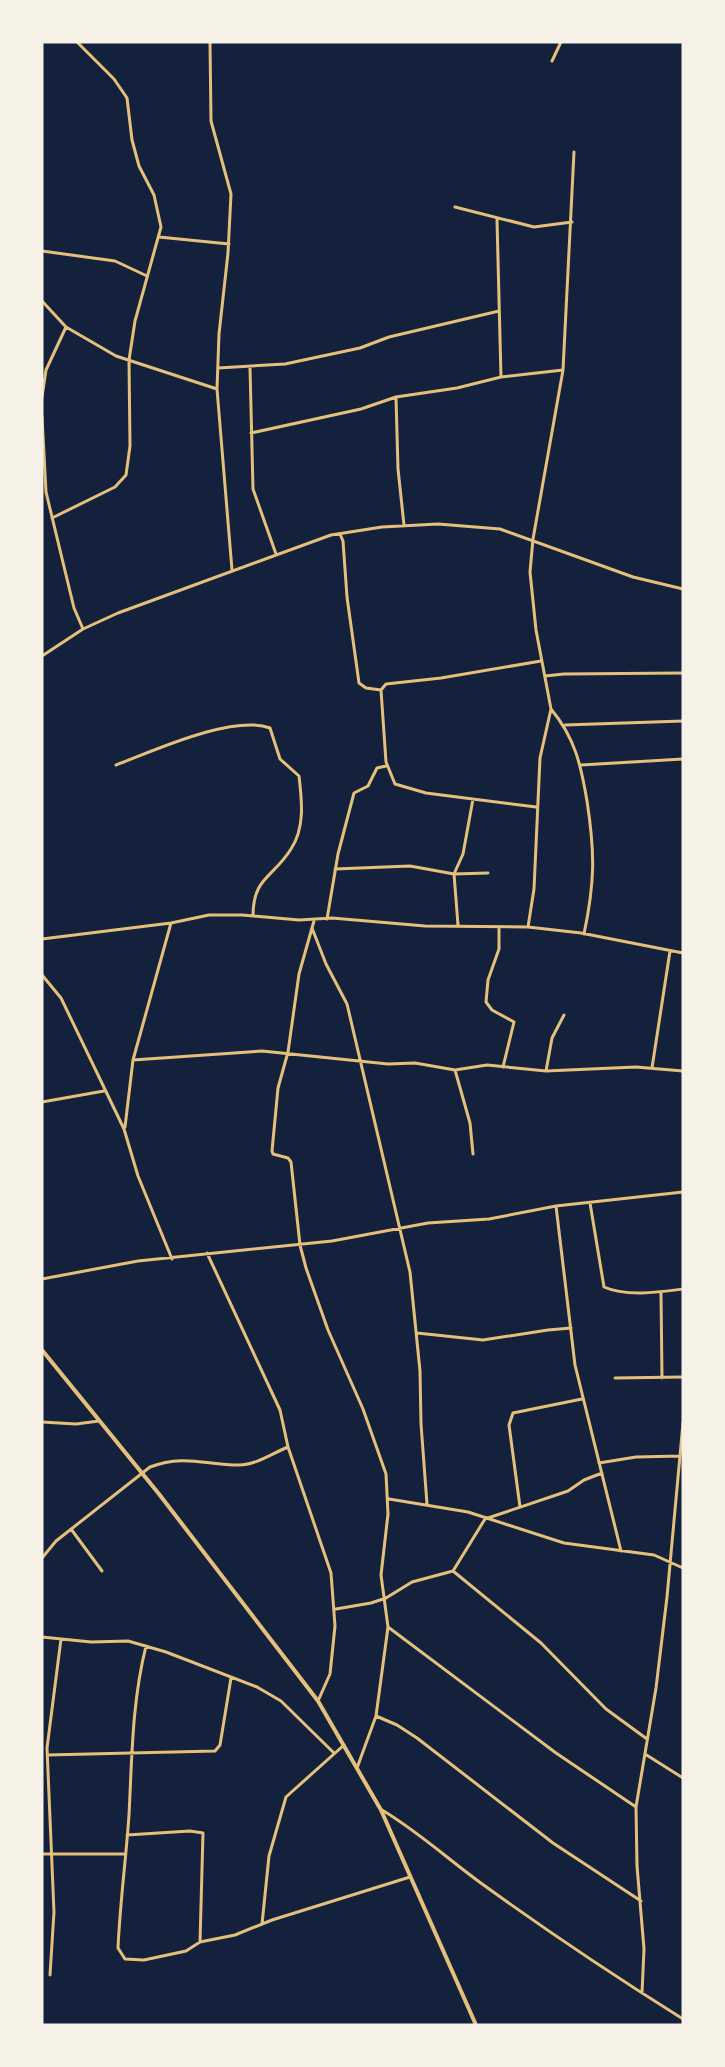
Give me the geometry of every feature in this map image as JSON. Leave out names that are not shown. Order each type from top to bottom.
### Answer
[{"type":"street","points":[[52,518],[115,487],[126,475],[130,447],[129,360],[135,321],[159,237],[159,212],[154,195],[139,166],[127,98],[114,79],[77,42]]},
{"type":"street","points":[[210,42],[211,120],[231,194],[217,389],[232,570]]},
{"type":"street","points":[[552,61],[561,42]]},
{"type":"street","points":[[528,927],[534,889],[540,758],[551,709],[530,593],[533,539],[563,370],[574,152]]},
{"type":"street","points":[[455,207],[497,220],[534,227],[572,222]]},
{"type":"street","points":[[497,220],[501,377]]},
{"type":"street","points":[[159,237],[228,244]]},
{"type":"street","points":[[42,250],[115,261],[147,276]]},
{"type":"street","points":[[42,301],[66,327],[116,356],[217,389]]},
{"type":"street","points":[[218,368],[250,368],[285,364],[360,348],[389,337],[499,311]]},
{"type":"street","points":[[42,397],[46,370],[66,327]]},
{"type":"street","points":[[250,368],[253,489],[276,554]]},
{"type":"street","points":[[250,433],[361,409],[396,397],[457,388],[501,377],[563,370]]},
{"type":"street","points":[[396,397],[398,469],[404,525]]},
{"type":"street","points":[[42,417],[46,492],[74,608],[83,629]]},
{"type":"street","points":[[42,656],[83,629],[118,613],[276,554],[340,534],[404,525],[470,526],[500,530],[533,539],[633,577],[683,589]]},
{"type":"street","points":[[340,534],[343,541],[359,683],[366,688],[381,690]]},
{"type":"street","points":[[536,807],[426,793],[395,784],[387,766],[381,690],[386,684],[441,678],[541,661]]},
{"type":"street","points":[[545,676],[683,673]]},
{"type":"street","points":[[551,709],[565,725],[581,765],[595,851],[590,908],[584,934]]},
{"type":"street","points":[[565,725],[683,721]]},
{"type":"street","points":[[116,765],[202,733],[230,727],[270,728],[280,759],[299,776],[301,824],[292,847],[255,892],[253,916]]},
{"type":"street","points":[[581,765],[683,759]]},
{"type":"street","points":[[327,919],[335,869],[354,793],[368,786],[377,768],[387,766]]},
{"type":"street","points":[[458,925],[454,874],[463,854],[473,799]]},
{"type":"street","points":[[335,869],[410,866],[454,874],[488,873]]},
{"type":"street","points":[[42,939],[171,923],[209,915],[314,921],[327,919],[425,926],[528,927],[584,934],[683,953]]},
{"type":"street","points":[[314,921],[299,974],[288,1052],[278,1088],[272,1151],[273,1154],[288,1158],[291,1162],[300,1245],[328,1330],[363,1409],[382,1463],[388,1499],[381,1575],[386,1598],[388,1627],[375,1716],[357,1768]]},
{"type":"street","points":[[124,1129],[133,1060],[171,923]]},
{"type":"street","points":[[312,928],[326,964],[347,1004],[410,1272],[417,1333],[427,1504]]},
{"type":"street","points":[[499,928],[499,949],[486,992],[486,1002],[492,1010],[514,1022],[503,1067]]},
{"type":"street","points":[[652,1068],[670,951]]},
{"type":"street","points":[[42,975],[61,999],[124,1129],[138,1176],[172,1258]]},
{"type":"street","points":[[546,1071],[552,1038],[564,1015]]},
{"type":"street","points":[[133,1060],[250,1051],[415,1063],[455,1070],[487,1065],[546,1071],[652,1068],[683,1071]]},
{"type":"street","points":[[455,1070],[470,1123],[473,1154]]},
{"type":"street","points":[[42,1102],[104,1091]]},
{"type":"street","points":[[42,1279],[138,1261],[300,1245],[428,1223],[521,1214],[556,1206],[683,1192]]},
{"type":"street","points":[[590,1203],[604,1287],[611,1290],[661,1292],[683,1288]]},
{"type":"street","points":[[556,1206],[575,1365],[621,1551]]},
{"type":"street","points":[[207,1253],[280,1410],[288,1446],[331,1573],[336,1609],[330,1674],[318,1701]]},
{"type":"street","points":[[661,1292],[662,1378]]},
{"type":"street","points":[[417,1333],[483,1340],[548,1329],[572,1328]]},
{"type":"street","points":[[42,1350],[318,1701],[381,1810],[476,2025]]},
{"type":"street","points":[[615,1378],[683,1377]]},
{"type":"street","points":[[519,1507],[509,1425],[513,1413],[583,1398]]},
{"type":"street","points":[[42,1422],[76,1424],[99,1421]]},
{"type":"street","points":[[642,1993],[641,1901],[637,1866],[636,1807],[671,1563],[683,1423]]},
{"type":"street","points":[[43,1556],[56,1540],[141,1474],[167,1461],[191,1460],[241,1465],[288,1446]]},
{"type":"street","points":[[599,1463],[636,1457],[680,1456]]},
{"type":"street","points":[[336,1609],[386,1598],[412,1582],[453,1571],[485,1519],[568,1491],[584,1480],[602,1473]]},
{"type":"street","points":[[388,1499],[427,1504],[564,1543],[654,1556],[683,1568]]},
{"type":"street","points":[[676,1501],[683,1500]]},
{"type":"street","points":[[71,1529],[102,1571]]},
{"type":"street","points":[[453,1571],[541,1643],[606,1709],[647,1739]]},
{"type":"street","points":[[388,1627],[547,1747],[636,1807]]},
{"type":"street","points":[[42,1637],[91,1642],[128,1641],[257,1687],[281,1701],[334,1753]]},
{"type":"street","points":[[50,1975],[54,1912],[47,1755],[61,1639]]},
{"type":"street","points":[[146,1646],[138,1678],[131,1742],[126,1854],[118,1948],[125,1959],[144,1960],[186,1951],[200,1942],[235,1935],[262,1924],[411,1876]]},
{"type":"street","points":[[47,1755],[215,1752],[220,1745],[231,1678]]},
{"type":"street","points":[[375,1716],[417,1738],[554,1843],[641,1901]]},
{"type":"street","points":[[262,1924],[269,1856],[286,1797],[344,1745]]},
{"type":"street","points":[[645,1755],[683,1778]]},
{"type":"street","points":[[381,1810],[412,1828],[482,1884],[568,1946],[683,2019]]},
{"type":"street","points":[[127,1835],[190,1831],[203,1833],[200,1942]]},
{"type":"street","points":[[42,1854],[126,1854]]}]
